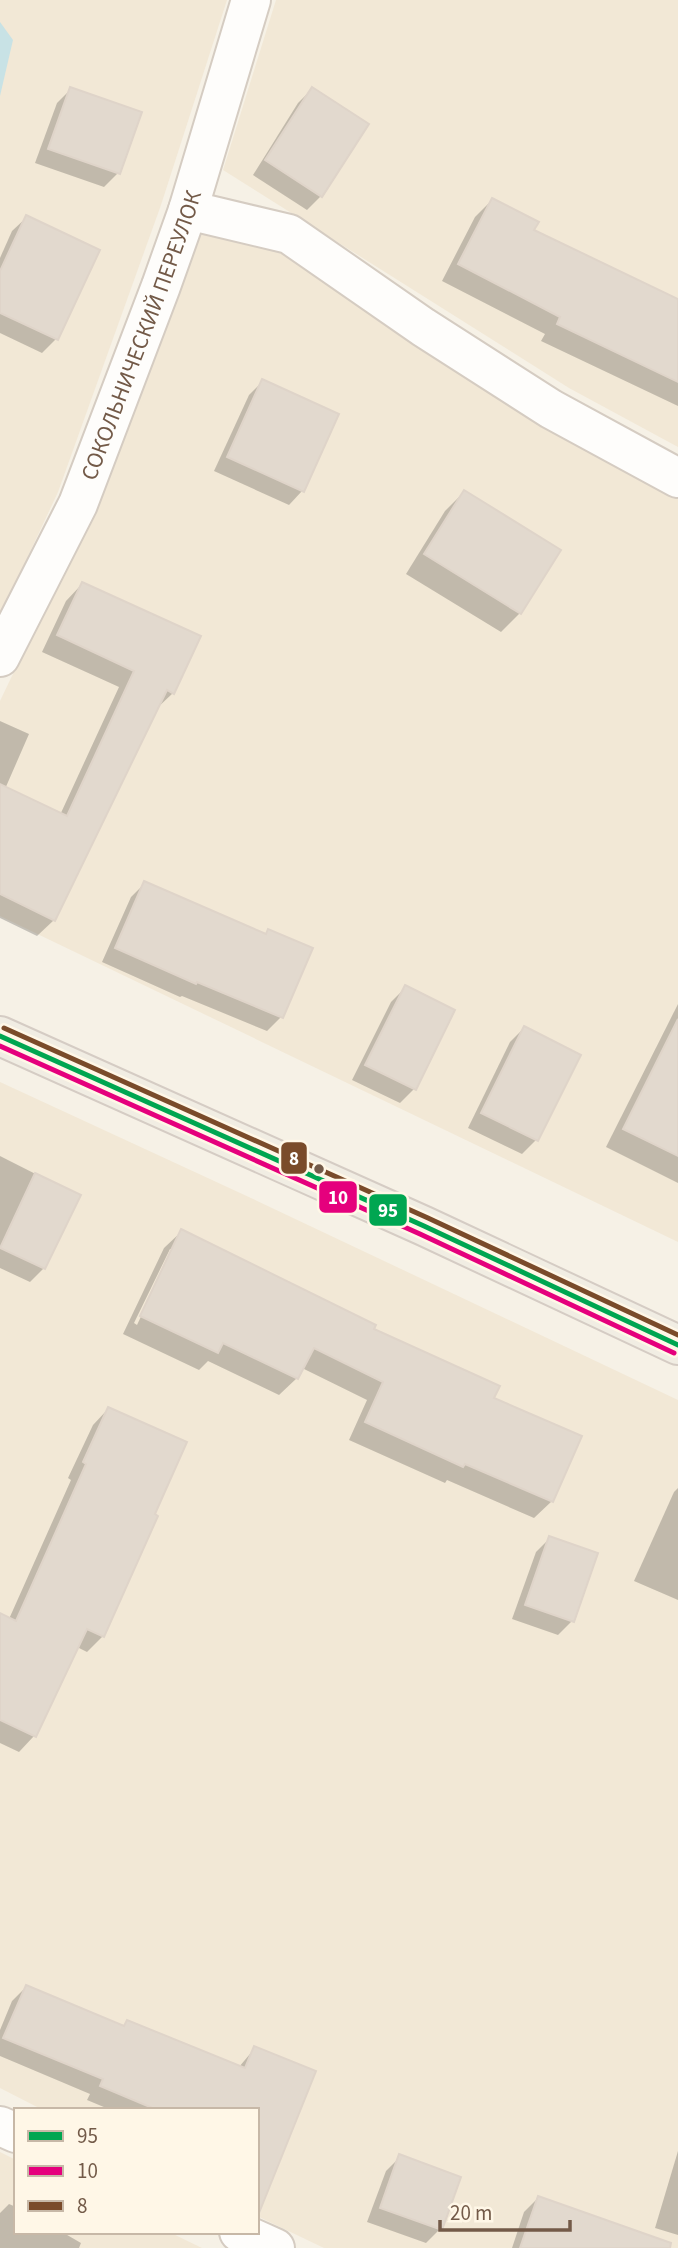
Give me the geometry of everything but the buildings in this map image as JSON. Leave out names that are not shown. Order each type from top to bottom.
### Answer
[{"type":"main road","points":[[0,1036],[412,1221],[678,1345]]},
{"type":"street","name":"СОКОЛЬНИЧЕСКИЙ ПЕРЕУЛОК","points":[[0,657],[78,503],[161,286],[188,210],[251,0]]},
{"type":"street","points":[[188,210],[289,234],[423,327],[540,401],[678,478]]},
{"type":"street","points":[[244,2234],[275,2248]]},
{"type":"shaded area","points":[[0,0],[227,0],[161,205],[58,492],[0,616]]},
{"type":"shaded area","points":[[276,0],[678,0],[678,447],[569,388],[223,170]]},
{"type":"shaded area","points":[[198,231],[279,252],[529,417],[678,497],[678,1242],[0,916],[0,701],[96,500]]},
{"type":"shaded area","points":[[0,1082],[678,1400],[678,2248],[324,2248],[259,2217],[259,2108],[39,2108],[0,2088]]},
{"type":"shaded area","points":[[0,2152],[14,2159],[14,2234],[173,2234],[202,2248],[0,2248]]},
{"type":"water","points":[[0,22],[13,40],[0,96]]},
{"type":"transit line","name":"8","points":[[4,1028],[428,1218],[678,1335]]},
{"type":"transit line","name":"95","points":[[0,1036],[424,1226],[678,1345]]},
{"type":"transit line","name":"10","points":[[0,1046],[420,1234],[674,1353]]}]
